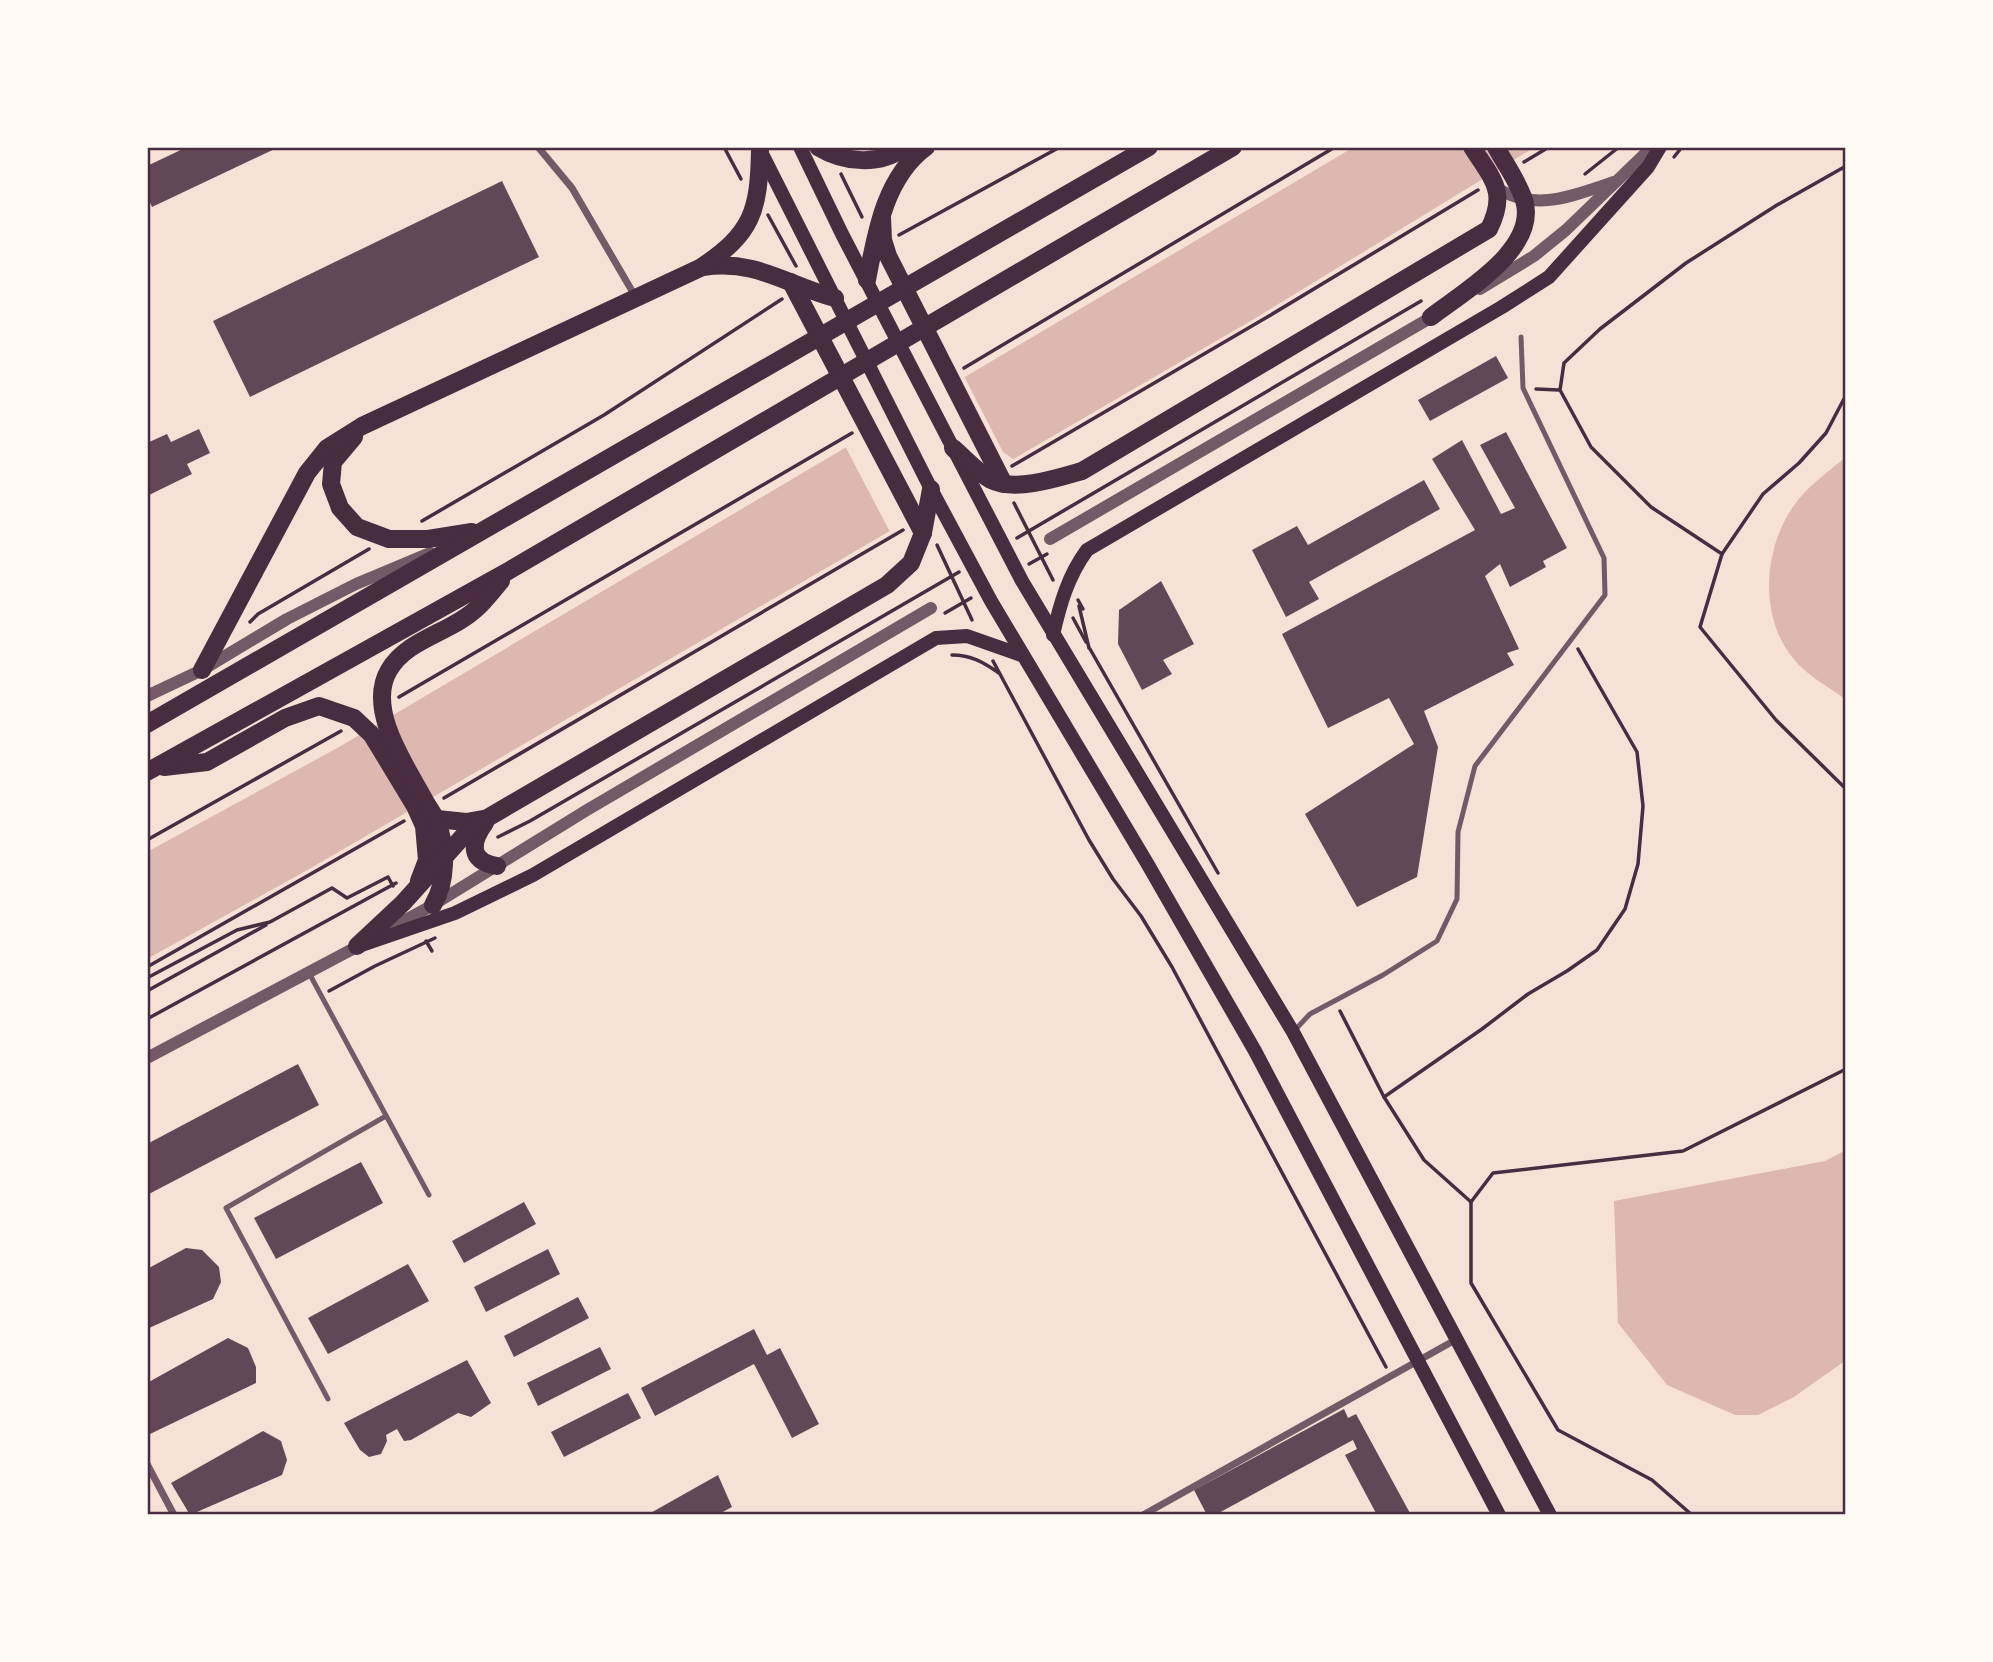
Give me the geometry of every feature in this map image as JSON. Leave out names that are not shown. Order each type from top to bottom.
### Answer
[{"type":"highway","points":[[825,151],[874,161],[896,154],[905,147]]},
{"type":"highway","points":[[867,280],[874,221],[899,172],[926,147]]},
{"type":"highway","points":[[147,724],[1149,147]]},
{"type":"highway","points":[[150,770],[510,570],[1233,147]]},
{"type":"highway","points":[[953,448],[990,480],[1005,477],[1048,481],[1082,471],[1489,229],[1495,216],[1498,197],[1490,188],[1472,147]]},
{"type":"highway","points":[[1431,317],[1496,265],[1515,246],[1523,232],[1526,216],[1516,172],[1496,147]]},
{"type":"highway","points":[[202,670],[307,473],[327,448],[362,426],[699,268],[724,250],[745,228],[757,200],[759,148]]},
{"type":"highway","points":[[874,221],[888,256],[1005,477]]},
{"type":"highway","points":[[699,268],[718,265],[747,266],[790,288],[835,298]]},
{"type":"highway","points":[[790,288],[917,530]]},
{"type":"highway","points":[[362,426],[333,462],[331,484],[340,508],[357,527],[389,539],[428,539],[483,530]]},
{"type":"highway","points":[[357,946],[417,888],[466,833],[489,817],[887,585],[911,563],[917,530],[931,489]]},
{"type":"highway","points":[[433,905],[443,876],[443,859],[387,726],[380,703],[382,687],[395,661],[476,610],[510,570]]},
{"type":"highway","points":[[150,770],[207,762],[285,718],[319,706],[372,735],[425,819],[425,869],[417,888]]},
{"type":"highway","points":[[425,819],[466,822],[489,817]]},
{"type":"highway","points":[[489,817],[479,832],[476,853],[481,860],[497,866]]},
{"type":"main road","points":[[800,147],[842,234],[1022,581],[1293,1032],[1550,1515]]},
{"type":"main road","points":[[1053,635],[1062,599],[1076,565],[1087,550],[1549,277],[1648,167],[1660,147]]},
{"type":"main road","points":[[759,148],[931,489],[991,601],[1255,1051],[1499,1515]]},
{"type":"main road","points":[[357,946],[455,913],[533,875],[936,638],[967,636],[1021,655]]},
{"type":"street","points":[[538,147],[572,188],[635,296]]},
{"type":"street","points":[[1050,538],[1534,256],[1566,230],[1652,147]]},
{"type":"street","points":[[1490,188],[1524,201],[1548,201],[1617,181]]},
{"type":"street","points":[[147,696],[202,670],[286,619],[356,584],[483,530]]},
{"type":"street","points":[[147,1058],[433,905],[931,608]]},
{"type":"street","points":[[1143,1515],[1458,1339]]},
{"type":"street","points":[[147,1464],[174,1515]]},
{"type":"lane","points":[[1293,1032],[1310,1014],[1383,975],[1437,941],[1457,899],[1458,832],[1475,766],[1605,595],[1604,558],[1523,388],[1521,337]]},
{"type":"lane","points":[[309,972],[429,1195]]},
{"type":"lane","points":[[328,1399],[226,1208],[386,1116]]},
{"type":"path","points":[[724,147],[748,193],[763,204],[794,263]]},
{"type":"path","points":[[898,235],[1060,147]]},
{"type":"path","points":[[954,374],[1335,147]]},
{"type":"path","points":[[1516,172],[1549,147]]},
{"type":"path","points":[[825,151],[874,221]]},
{"type":"path","points":[[1722,554],[1651,507],[1591,447],[1560,390],[1563,363],[1600,329],[1686,263],[1777,205],[1845,166],[1846,180]]},
{"type":"path","points":[[1220,876],[1062,599],[1005,477],[1269,316],[1490,188]]},
{"type":"path","points":[[419,523],[604,415],[765,308],[790,288]]},
{"type":"path","points":[[1013,540],[1422,301]]},
{"type":"path","points":[[1523,388],[1560,390]]},
{"type":"path","points":[[1846,395],[1826,433],[1799,463],[1763,494],[1722,554],[1700,627],[1776,720],[1846,789]]},
{"type":"path","points":[[399,697],[859,429]]},
{"type":"path","points":[[444,798],[917,530]]},
{"type":"path","points":[[248,624],[268,608],[389,539]]},
{"type":"path","points":[[475,846],[530,821],[965,568]]},
{"type":"path","points":[[1384,1097],[1482,1029],[1528,993],[1597,950],[1625,909],[1638,864],[1643,806],[1637,752],[1572,638]]},
{"type":"path","points":[[983,643],[1089,840],[1172,967],[1391,1376]]},
{"type":"path","points":[[147,840],[352,722]]},
{"type":"path","points":[[147,967],[425,819]]},
{"type":"path","points":[[147,1018],[425,869]]},
{"type":"path","points":[[147,991],[332,888],[347,898],[388,877]]},
{"type":"path","points":[[147,978],[237,930],[270,922]]},
{"type":"path","points":[[1334,1000],[1384,1097],[1424,1160],[1471,1202]]},
{"type":"path","points":[[1692,1515],[1652,1480],[1558,1430],[1471,1283],[1471,1202],[1493,1173],[1683,1151],[1846,1069]]},
{"type":"shaded area","points":[[1354,147],[1535,147],[1254,319],[311,868],[147,959],[147,852],[339,747]]},
{"type":"shaded area","points":[[1846,457],[1846,700],[1803,669],[1785,646],[1770,605],[1769,583],[1771,560],[1786,518],[1809,488]]},
{"type":"shaded area","points":[[1846,1150],[1846,1360],[1794,1397],[1758,1415],[1735,1415],[1667,1385],[1618,1323],[1614,1201],[1825,1161]]},
{"type":"pier","points":[[963,374],[1003,452],[1016,461],[891,534],[844,444]]},
{"type":"building","points":[[187,147],[279,147],[152,207],[147,196],[147,166]]},
{"type":"building","points":[[502,181],[539,257],[250,397],[213,321]]},
{"type":"building","points":[[1496,356],[1508,378],[1430,421],[1418,400]]},
{"type":"building","points":[[199,429],[210,453],[187,464],[192,474],[147,496],[147,443],[167,434],[171,442]]},
{"type":"building","points":[[1506,432],[1567,548],[1543,561],[1546,567],[1510,587],[1500,564],[1485,576],[1519,649],[1507,653],[1514,665],[1424,711],[1438,747],[1417,877],[1357,907],[1305,814],[1414,744],[1389,698],[1328,728],[1282,634],[1475,530],[1432,459],[1462,440],[1501,514],[1515,508],[1480,445]]},
{"type":"building","points":[[1424,480],[1440,509],[1309,582],[1319,599],[1286,617],[1252,550],[1297,526],[1308,545]]},
{"type":"building","points":[[1161,581],[1194,644],[1163,660],[1172,674],[1142,690],[1118,644],[1119,610]]},
{"type":"building","points":[[298,1064],[319,1105],[147,1195],[147,1144]]},
{"type":"building","points":[[361,1162],[383,1203],[276,1259],[254,1218]]},
{"type":"building","points":[[524,1202],[536,1224],[464,1263],[452,1241]]},
{"type":"building","points":[[186,1248],[202,1250],[219,1267],[221,1282],[213,1299],[147,1329],[147,1269]]},
{"type":"building","points":[[548,1249],[560,1274],[486,1312],[474,1287]]},
{"type":"building","points":[[408,1264],[429,1301],[328,1354],[308,1318]]},
{"type":"building","points":[[578,1297],[589,1318],[514,1357],[504,1336]]},
{"type":"building","points":[[754,1329],[767,1355],[780,1348],[819,1424],[792,1438],[754,1364],[655,1416],[641,1388]]},
{"type":"building","points":[[228,1338],[248,1348],[256,1367],[256,1383],[148,1435],[147,1383]]},
{"type":"building","points":[[600,1347],[611,1369],[538,1406],[527,1383]]},
{"type":"building","points":[[467,1360],[491,1403],[471,1417],[458,1413],[411,1440],[404,1441],[397,1429],[386,1435],[387,1441],[381,1454],[369,1457],[360,1450],[344,1423]]},
{"type":"building","points":[[628,1393],[641,1418],[564,1457],[551,1432]]},
{"type":"building","points":[[1344,1409],[1348,1418],[1356,1414],[1411,1515],[1377,1515],[1345,1455],[1357,1449],[1353,1440],[1215,1515],[1207,1515],[1194,1490]]},
{"type":"building","points":[[263,1431],[281,1441],[287,1460],[282,1475],[190,1515],[171,1483]]},
{"type":"building","points":[[718,1475],[732,1507],[717,1515],[647,1515]]}]
